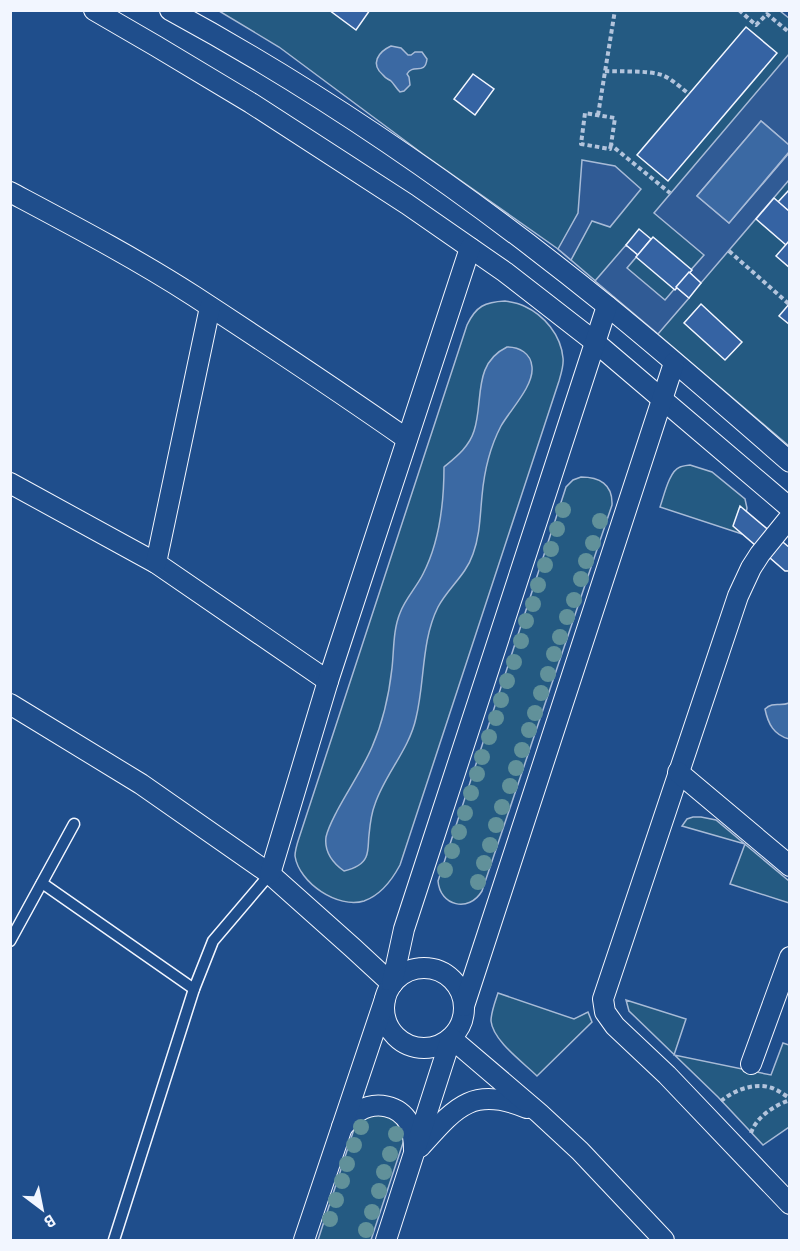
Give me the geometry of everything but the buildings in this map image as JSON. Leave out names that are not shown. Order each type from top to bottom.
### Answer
[{"type":"street","points":[[94,10],[251,103],[407,204],[505,272],[596,342],[789,508]]},
{"type":"street","points":[[170,10],[297,84],[411,158],[513,232],[607,306],[789,462]]},
{"type":"street","points":[[10,192],[125,256],[267,343],[407,440]]},
{"type":"street","points":[[270,874],[328,681],[470,248]]},
{"type":"street","points":[[607,306],[404,929],[384,1011],[386,1023],[392,1033],[401,1041],[412,1046],[430,1048],[441,1044],[451,1038],[461,1023],[464,1006],[674,363]]},
{"type":"street","points":[[156,563],[210,308]]},
{"type":"street","points":[[10,483],[156,563],[328,681]]},
{"type":"street","points":[[789,518],[759,554],[738,596],[603,999],[605,1012],[615,1026],[667,1075],[789,1204]]},
{"type":"street","points":[[10,704],[141,784],[270,874],[353,948],[388,992]]},
{"type":"street","points":[[678,772],[789,866]]},
{"type":"street","points":[[751,1064],[789,957]]},
{"type":"street","points":[[304,1240],[388,992],[404,973],[414,969],[436,969],[454,981],[462,996],[464,1006]]},
{"type":"street","points":[[451,1038],[580,1151],[664,1240]]},
{"type":"street","points":[[386,1240],[451,1038]]},
{"type":"street","points":[[414,1153],[453,1112],[474,1101],[498,1099],[513,1102],[539,1113]]},
{"type":"street","points":[[341,1128],[360,1110],[387,1106],[408,1120],[414,1139],[414,1153]]},
{"type":"lane","points":[[10,941],[74,824]]},
{"type":"lane","points":[[114,1240],[194,989],[213,941],[270,874]]},
{"type":"lane","points":[[42,883],[194,989]]},
{"type":"path","points":[[598,115],[615,10]]},
{"type":"path","points":[[738,10],[756,25],[767,14],[789,33]]},
{"type":"path","points":[[605,71],[653,73],[672,81],[689,94]]},
{"type":"path","points":[[585,113],[615,118],[611,145],[610,149],[580,144],[585,113]]},
{"type":"path","points":[[611,145],[670,193]]},
{"type":"path","points":[[729,251],[789,304]]},
{"type":"path","points":[[721,1101],[728,1095],[757,1086],[772,1088],[789,1099]]},
{"type":"path","points":[[751,1133],[753,1127],[764,1115],[777,1104],[789,1099]]},
{"type":"shaded area","points":[[219,11],[780,11],[790,19],[789,446],[558,249],[423,154],[279,47]]},
{"type":"shaded area","points":[[391,46],[401,48],[408,55],[422,52],[427,59],[424,67],[412,69],[407,74],[410,85],[400,92],[379,71],[376,63],[379,55]]},
{"type":"shaded area","points":[[789,54],[789,145],[761,121],[697,196],[729,223],[789,153],[789,180],[701,283],[689,272],[704,255],[654,213]]},
{"type":"shaded area","points":[[761,121],[789,145],[789,152],[729,223],[697,196]]},
{"type":"shaded area","points":[[582,160],[615,166],[641,189],[610,227],[592,221],[571,260],[558,249],[578,213]]},
{"type":"shaded area","points":[[626,245],[638,255],[627,268],[665,300],[676,287],[689,298],[658,334],[595,281]]},
{"type":"shaded area","points":[[505,301],[519,304],[545,320],[559,341],[562,350],[561,372],[400,865],[390,881],[376,895],[364,901],[343,901],[321,892],[304,876],[295,856],[297,845],[467,325],[474,313],[482,306]]},
{"type":"shaded area","points":[[507,347],[516,348],[527,355],[531,362],[532,374],[521,398],[501,426],[491,451],[484,478],[478,533],[473,554],[466,568],[442,600],[433,620],[426,648],[413,730],[379,793],[371,819],[366,857],[360,865],[344,871],[333,861],[328,852],[327,834],[368,755],[379,728],[389,688],[398,620],[402,608],[429,561],[437,535],[442,508],[444,467],[462,451],[472,437],[484,373],[488,363]]},
{"type":"shaded area","points":[[690,465],[712,472],[745,499],[747,508],[742,534],[660,507],[673,473],[680,467]]},
{"type":"shaded area","points":[[581,477],[594,478],[604,483],[610,492],[612,505],[482,891],[470,902],[456,904],[444,896],[438,881],[566,487],[573,480]]},
{"type":"shaded area","points":[[789,703],[789,739],[779,735],[772,728],[765,709],[771,705]]},
{"type":"shaded area","points":[[693,817],[716,820],[745,844],[682,826],[687,819]]},
{"type":"shaded area","points":[[745,844],[789,881],[789,903],[730,884]]},
{"type":"shaded area","points":[[498,993],[574,1019],[588,1012],[592,1022],[537,1076],[503,1044],[493,1029],[491,1018]]},
{"type":"shaded area","points":[[626,1000],[686,1019],[674,1055],[629,1011]]},
{"type":"shaded area","points":[[783,1043],[789,1045],[789,1127],[763,1145],[675,1055],[771,1075]]},
{"type":"shaded area","points":[[367,1114],[391,1116],[403,1129],[404,1140],[371,1240],[318,1240],[354,1129]]}]
